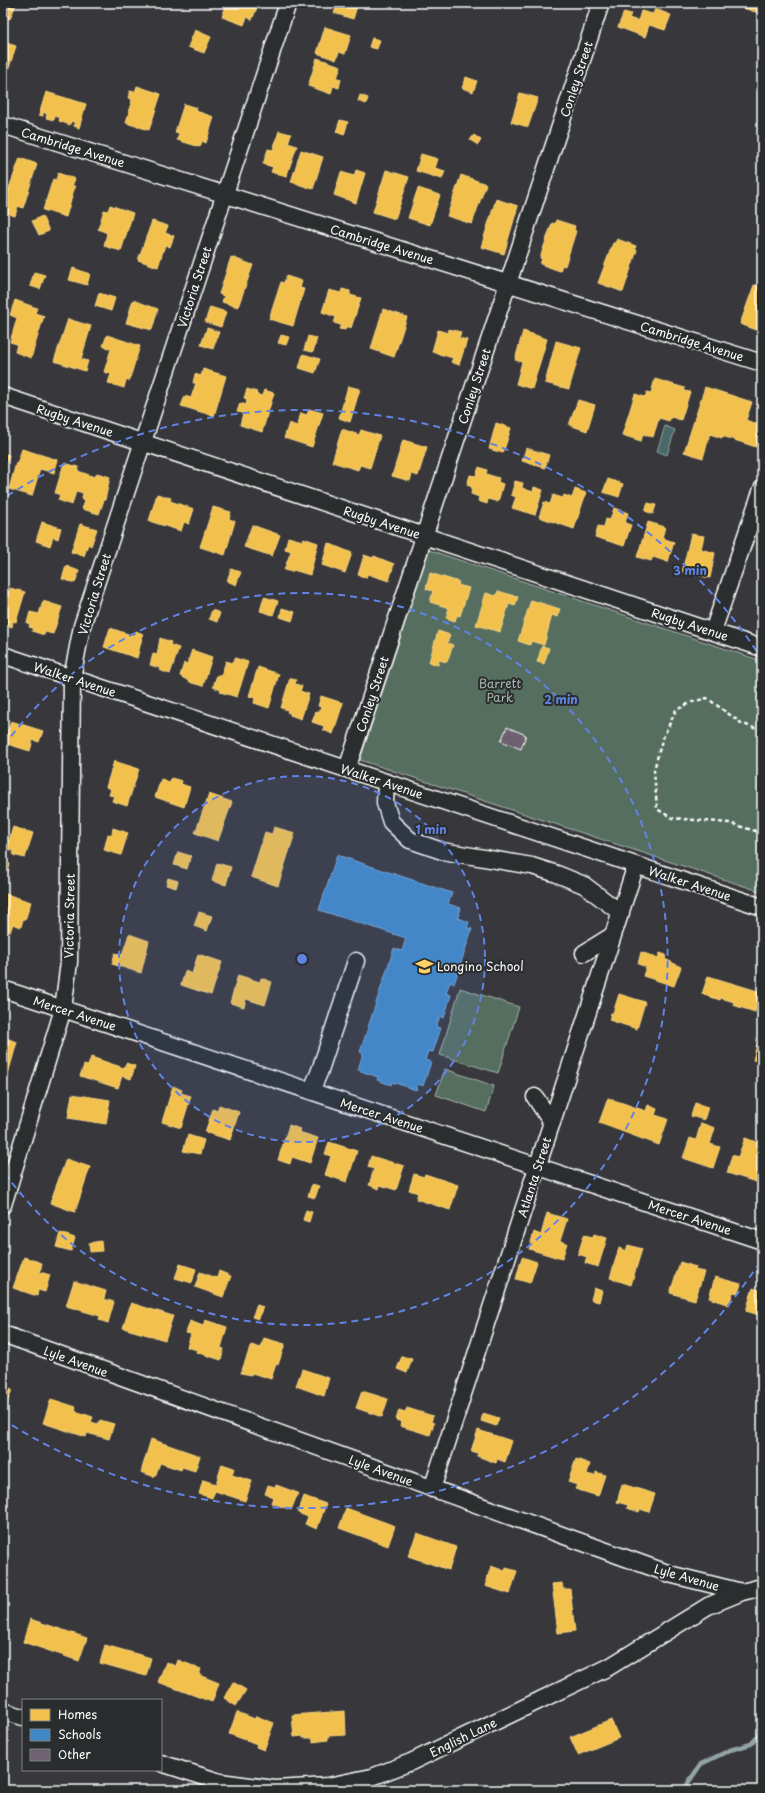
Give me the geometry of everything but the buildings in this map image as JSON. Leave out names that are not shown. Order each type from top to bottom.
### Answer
[{"type":"street","name":"Victoria Street","points":[[3,1205],[63,1010],[69,962],[72,678],[82,626],[288,3]]},
{"type":"street","name":"Conley Street","points":[[347,769],[601,3]]},
{"type":"street","name":"Cambridge Avenue","points":[[3,125],[762,363]]},
{"type":"street","name":"Rugby Avenue","points":[[3,396],[762,648]]},
{"type":"street","points":[[713,631],[762,489]]},
{"type":"street","name":"Walker Avenue","points":[[3,655],[762,907]]},
{"type":"street","points":[[386,782],[385,803],[391,822],[410,840],[442,851],[532,866],[557,874],[584,885],[621,913]]},
{"type":"street","name":"Atlanta Street","points":[[432,1489],[636,865]]},
{"type":"street","points":[[584,953],[614,935]]},
{"type":"street","points":[[310,1091],[319,1073],[356,961]]},
{"type":"street","name":"Mercer Avenue","points":[[3,989],[762,1241]]},
{"type":"street","points":[[535,1098],[552,1123]]},
{"type":"street","name":"Lyle Avenue","points":[[3,1334],[673,1575],[742,1592],[762,1587]]},
{"type":"street","name":"English Lane","points":[[162,1763],[220,1782],[275,1789],[328,1786],[372,1776],[410,1762],[609,1667],[708,1606],[742,1592]]},
{"type":"street","points":[[3,1711],[22,1717]]},
{"type":"path","points":[[762,731],[741,723],[707,698],[692,702],[676,710],[662,740],[654,770],[657,809],[672,818],[729,823],[762,833]]},
{"type":"green space","name":"Barrett Park","points":[[429,550],[762,661],[762,892],[360,760]]},
{"type":"green space","points":[[460,988],[519,1007],[498,1073],[440,1055]]},
{"type":"green space","points":[[445,1069],[494,1086],[486,1112],[436,1095]]},
{"type":"water","points":[[665,426],[675,430],[667,455],[657,451]]},
{"type":"waterway","points":[[686,1790],[688,1783],[701,1764],[730,1750],[751,1744],[762,1732]]},
{"type":"place","name":"Longino School","points":[[424,966]]}]
